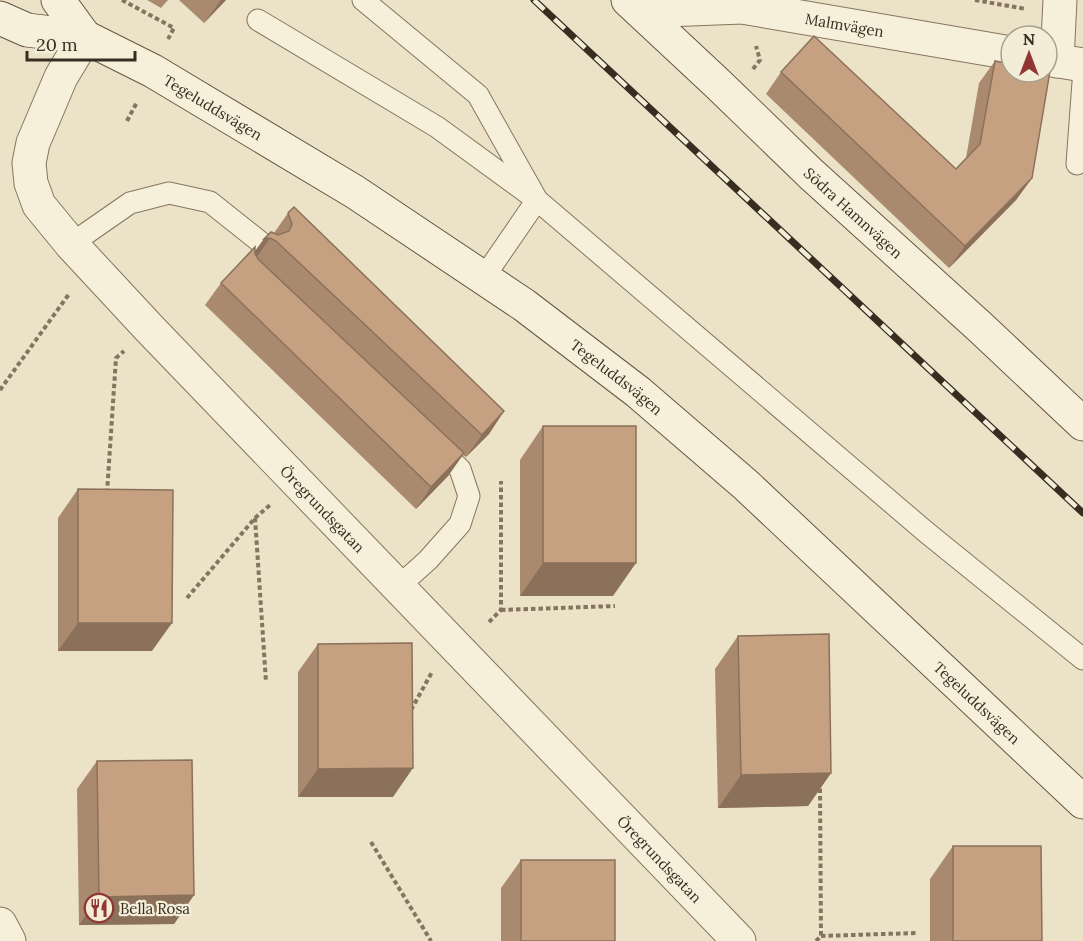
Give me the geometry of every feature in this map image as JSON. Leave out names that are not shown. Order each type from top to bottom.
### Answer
[{"type":"main road","name":"Tegeluddsvägen","points":[[58,0],[85,37]]},
{"type":"main road","points":[[1060,0],[1062,62]]},
{"type":"main road","name":"Malmvägen","points":[[634,6],[742,7],[999,51]]},
{"type":"main road","name":"Södra Hamnvägen","points":[[634,6],[811,174],[1083,424]]},
{"type":"main road","name":"Tegeluddsvägen","points":[[0,18],[27,30],[85,37],[153,71],[355,192],[524,304],[638,392],[746,485],[1083,802]]},
{"type":"main road","name":"Öregrundsgatan","points":[[85,37],[71,57],[51,98],[33,144],[29,163],[39,205],[71,244],[149,328],[739,941]]},
{"type":"main road","points":[[0,924],[9,941]]},
{"type":"lane","points":[[363,0],[478,95],[537,200]]},
{"type":"lane","points":[[258,20],[437,127],[537,200],[926,532],[1083,659]]},
{"type":"lane","points":[[1077,164],[1083,82]]},
{"type":"lane","points":[[71,244],[130,203],[169,193],[210,202],[264,245]]},
{"type":"lane","points":[[484,277],[537,200]]},
{"type":"lane","points":[[398,587],[428,560],[460,524],[469,496],[458,466],[423,434]]},
{"type":"path","points":[[122,0],[174,28]]},
{"type":"path","points":[[0,390],[69,293]]},
{"type":"path","points":[[107,497],[116,358],[149,328]]},
{"type":"path","points":[[501,481],[501,610]]},
{"type":"path","points":[[187,598],[255,518],[270,505]]},
{"type":"path","points":[[255,518],[266,682]]},
{"type":"path","points":[[489,622],[501,610],[615,606]]},
{"type":"path","points":[[406,718],[432,672]]},
{"type":"path","points":[[820,777],[821,936]]},
{"type":"path","points":[[371,842],[431,941]]},
{"type":"path","points":[[816,941],[821,936],[916,933]]},
{"type":"building","points":[[814,36],[956,169],[980,144],[995,61],[999,62],[999,84],[1048,84],[1032,178],[965,246],[781,72]]},
{"type":"building","points":[[294,207],[504,411],[482,435],[276,241],[270,238],[264,239],[271,232],[278,235],[289,231],[292,224],[288,213]]},
{"type":"building","points":[[255,247],[255,254],[259,260],[464,453],[431,487],[221,283]]},
{"type":"building","points":[[543,426],[636,426],[636,563],[543,563]]},
{"type":"building","points":[[78,489],[173,490],[172,623],[78,623]]},
{"type":"building","points":[[829,634],[831,773],[741,775],[738,636]]},
{"type":"building","points":[[412,643],[413,768],[318,769],[318,644]]},
{"type":"building","points":[[192,760],[194,895],[99,897],[97,761]]},
{"type":"building","points":[[953,846],[1041,846],[1042,941],[953,941]]},
{"type":"building","points":[[521,860],[615,860],[615,941],[521,941]]},
{"type":"railway","points":[[534,0],[1083,513]]},
{"type":"place","name":"Bella Rosa","points":[[99,908]]}]
